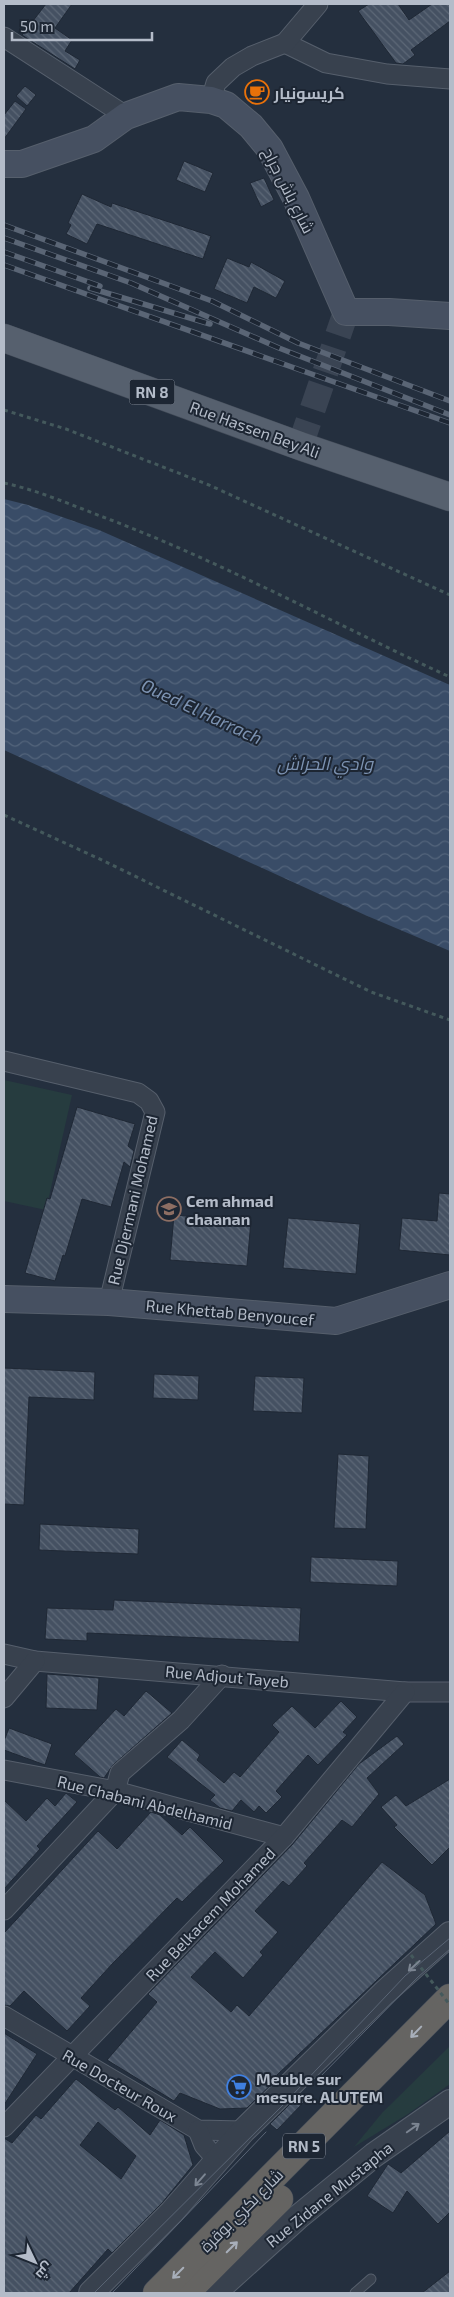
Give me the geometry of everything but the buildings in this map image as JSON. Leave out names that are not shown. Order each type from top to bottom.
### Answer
[{"type":"highway","name":"شارع بكري بوقرة","points":[[157,2293],[450,1998]]},
{"type":"highway","name":"شارع بكري بوقرة","points":[[184,2293],[228,2251],[450,2023]]},
{"type":"main road","name":"شارع باش جراح","points":[[4,164],[22,164],[94,140],[126,116],[178,97],[211,100],[226,105],[252,126],[270,149],[296,198],[346,312],[389,312],[450,316]]},
{"type":"main road","name":"Rue Hassen Bey Ali","points":[[4,338],[300,446],[450,497]]},
{"type":"main road","name":"Rue Khettab Benyoucef","points":[[4,1299],[109,1302],[336,1321],[450,1285]]},
{"type":"street","points":[[211,100],[216,83],[234,67],[252,56],[285,43],[318,4]]},
{"type":"street","points":[[4,37],[126,116]]},
{"type":"street","points":[[285,43],[326,63],[387,74],[450,79]]},
{"type":"street","name":"Rue Djermani Mohamed","points":[[4,1061],[138,1093],[152,1105],[155,1112],[109,1302]]},
{"type":"street","name":"Rue Adjout Tayeb","points":[[4,1654],[35,1661],[222,1675],[405,1692],[450,1692]]},
{"type":"street","points":[[4,1698],[35,1661]]},
{"type":"street","points":[[4,1910],[115,1791],[120,1774],[181,1720],[222,1675]]},
{"type":"street","name":"Rue Belkacem Mohamed","points":[[4,2127],[284,1837],[405,1692]]},
{"type":"street","name":"Rue Chabani Abdelhamid","points":[[4,1770],[115,1791],[284,1837]]},
{"type":"street","points":[[91,2293],[160,2225],[242,2131],[384,1993],[450,1934]]},
{"type":"street","name":"Rue Docteur Roux","points":[[4,2016],[198,2130],[242,2131]]},
{"type":"street","name":"Rue Zidane Mustapha","points":[[214,2293],[297,2218],[374,2155],[450,2102]]},
{"type":"street","points":[[198,2130],[204,2145],[217,2160]]},
{"type":"lane","points":[[355,2293],[372,2279]]},
{"type":"path","points":[[4,410],[66,430],[209,485],[450,595]]},
{"type":"path","points":[[4,483],[27,488],[141,532],[287,597],[450,676]]},
{"type":"path","points":[[4,815],[104,861],[371,992],[450,1020]]},
{"type":"path","points":[[411,1955],[450,2005]]},
{"type":"green space","points":[[4,1080],[72,1095],[46,1210],[4,1201]]},
{"type":"green space","points":[[450,2046],[450,2084],[408,2114],[354,2147],[382,2113]]},
{"type":"water","name":"وادي الحراش","points":[[4,499],[28,505],[99,530],[450,685],[450,951],[365,915],[4,750]]},
{"type":"tunnel","points":[[300,446],[346,312]]},
{"type":"tram line","points":[[94,2293],[283,2105],[405,1976],[450,1938]]},
{"type":"tram line","points":[[318,2079],[418,1977],[450,1949]]},
{"type":"tram line","points":[[112,2293],[266,2132]]},
{"type":"railway","points":[[4,225],[212,301],[298,343],[450,401]]},
{"type":"railway","points":[[4,238],[131,283],[279,348],[450,415]]},
{"type":"railway","points":[[4,252],[100,286]]},
{"type":"railway","points":[[4,265],[450,423]]},
{"type":"railway","points":[[90,288],[210,324]]},
{"type":"place","name":"كريسونيار","points":[[257,92]]},
{"type":"place","name":"Cem ahmad chaanan","points":[[169,1209]]},
{"type":"place","name":"Meuble sur mesure. ALUTEM","points":[[239,2087]]},
{"type":"water label","name":"Oued El Harrach","points":[[202,711]]}]
